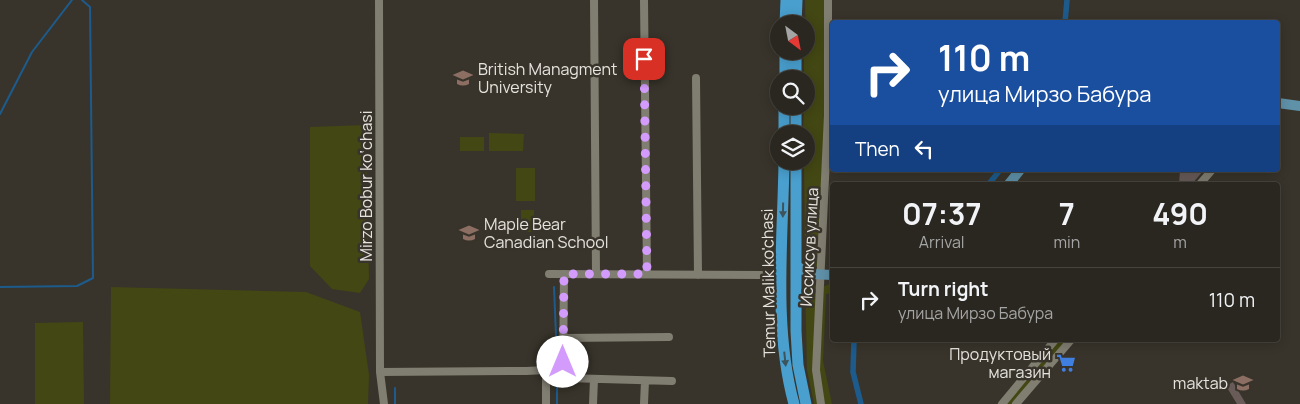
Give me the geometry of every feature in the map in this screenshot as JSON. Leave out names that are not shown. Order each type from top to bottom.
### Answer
[{"type":"highway","points":[[785,15],[786,0]]},
{"type":"highway","points":[[796,15],[797,0]]},
{"type":"highway","name":"Temur Malik ko'chasi","points":[[784,170],[783,334],[792,400]]},
{"type":"highway","name":"Temur Malik ko'chasi","points":[[796,170],[798,359],[806,404]]},
{"type":"main road","points":[[1280,103],[1300,106]]},
{"type":"main road","points":[[1010,182],[1018,172]]},
{"type":"main road","points":[[796,266],[808,273],[827,275]]},
{"type":"main road","points":[[796,287],[807,279],[827,275]]},
{"type":"street","name":"Mirzo Bobur ko‘chasi","points":[[379,0],[380,372],[384,404]]},
{"type":"street","points":[[594,0],[596,274]]},
{"type":"street","points":[[644,0],[647,274]]},
{"type":"street","name":"Иссиксув улица","points":[[821,404],[816,370],[827,275],[828,0]]},
{"type":"street","points":[[696,78],[698,275]]},
{"type":"street","points":[[1202,182],[1210,172]]},
{"type":"street","points":[[549,274],[782,275]]},
{"type":"street","points":[[564,274],[563,362],[566,378],[672,381]]},
{"type":"street","points":[[563,338],[669,337]]},
{"type":"street","points":[[1002,404],[1053,342]]},
{"type":"street","points":[[1016,404],[1068,342]]},
{"type":"street","points":[[546,404],[546,370],[550,362],[563,362]]},
{"type":"street","points":[[380,372],[546,370]]},
{"type":"street","points":[[593,404],[594,379]]},
{"type":"street","points":[[644,404],[645,381]]},
{"type":"green space","points":[[805,0],[828,0],[828,115],[818,267],[806,266],[805,259],[804,170],[815,170],[815,125],[803,125],[804,115],[815,115],[815,70],[804,70],[804,60],[815,60],[815,15],[805,15]]},
{"type":"green space","points":[[366,125],[369,279],[360,293],[332,289],[310,266],[310,127]]},
{"type":"green space","points":[[489,133],[524,134],[523,151],[489,151]]},
{"type":"green space","points":[[460,137],[484,137],[484,151],[460,151]]},
{"type":"green space","points":[[516,168],[535,168],[535,201],[516,201]]},
{"type":"green space","points":[[521,210],[534,210],[534,232],[521,232]]},
{"type":"green space","points":[[805,283],[825,286],[830,284],[830,293],[826,294],[823,361],[832,404],[814,404],[807,370]]},
{"type":"green space","points":[[111,287],[306,292],[360,312],[369,375],[368,404],[110,404]]},
{"type":"green space","points":[[83,322],[84,404],[35,404],[35,323]]},
{"type":"green space","points":[[1053,342],[1069,342],[1016,404],[1002,404]]},
{"type":"building","points":[[1180,172],[1202,172],[1194,182],[1179,182]]},
{"type":"building","points":[[1233,382],[1246,404],[1237,404],[1226,386]]},
{"type":"waterway","points":[[0,114],[32,52],[72,0]]},
{"type":"waterway","points":[[0,287],[77,286],[93,278],[90,7],[82,0]]},
{"type":"waterway","points":[[1065,20],[1067,0]]},
{"type":"waterway","points":[[990,182],[998,172]]},
{"type":"waterway","points":[[554,287],[557,359]]},
{"type":"waterway","points":[[854,342],[853,372],[861,404]]},
{"type":"waterway","points":[[557,364],[557,404]]},
{"type":"waterway","points":[[395,388],[395,404]]},
{"type":"place","name":"British Managment University","points":[[463,78]]},
{"type":"place","name":"Maple Bear Canadian School","points":[[469,233]]},
{"type":"place","name":"Продуктовый магазин","points":[[1066,363]]},
{"type":"place","name":"maktab","points":[[1243,383]]},
{"type":"route","points":[[563,362],[564,274],[647,274],[644,59]]}]
